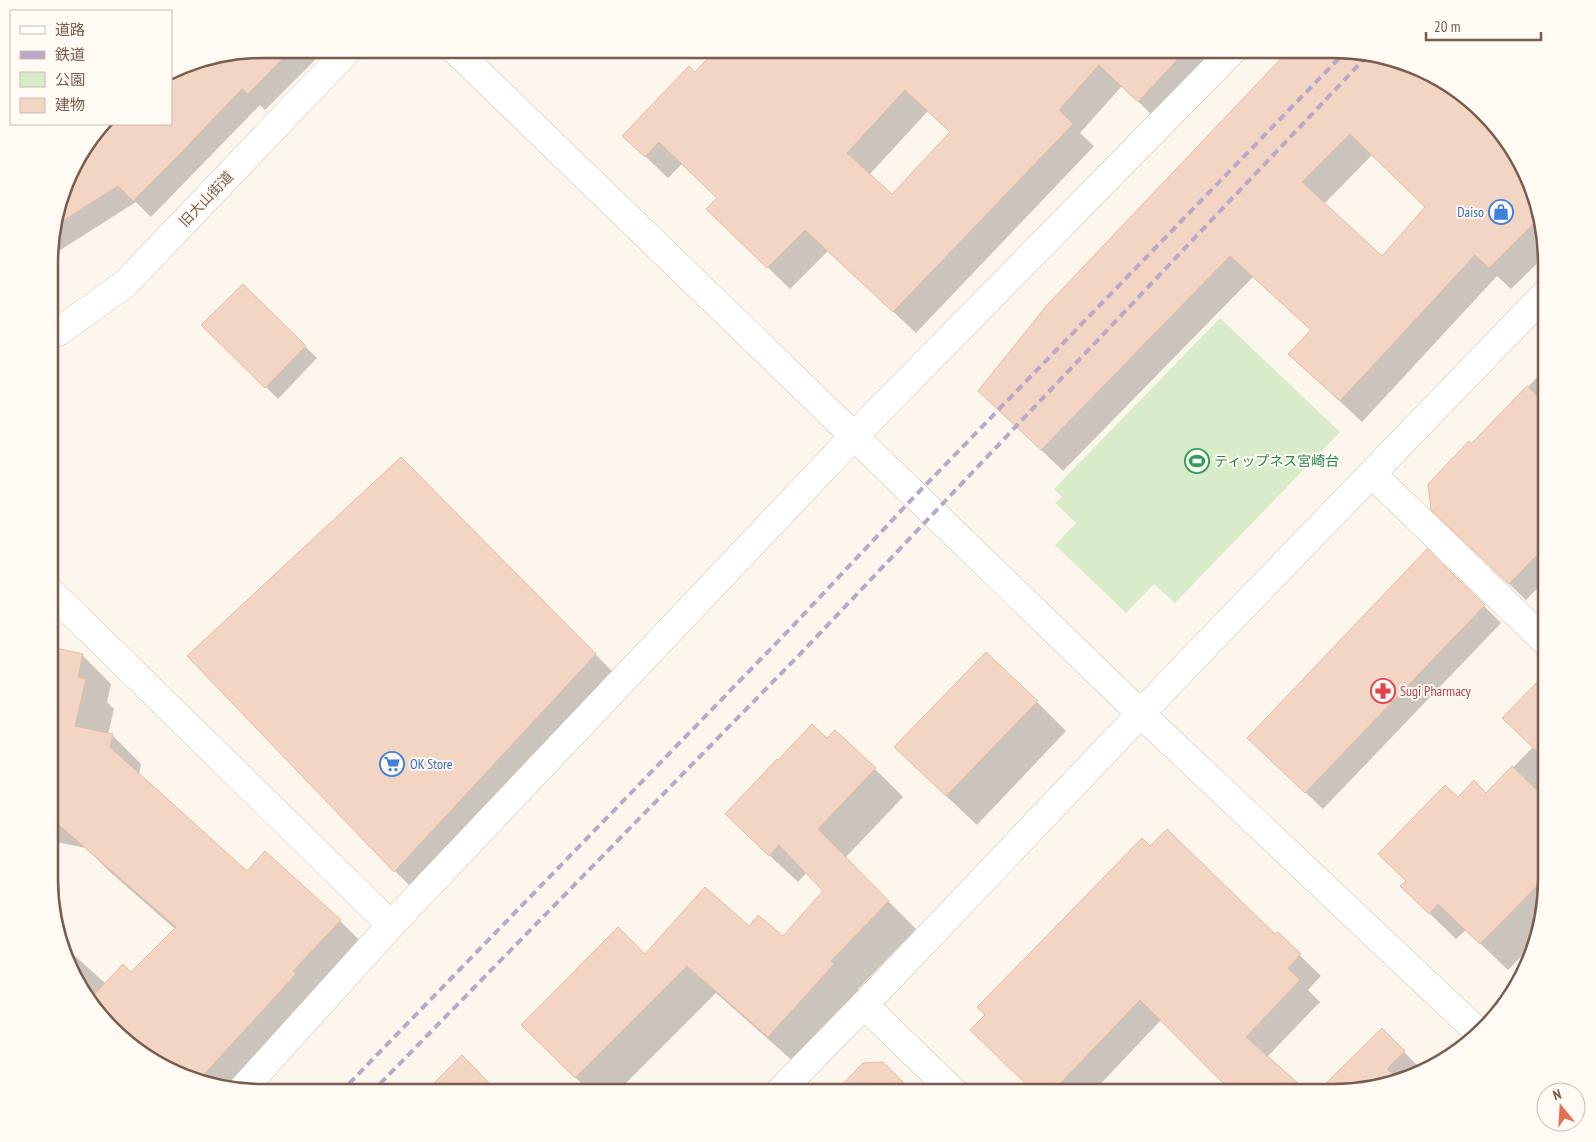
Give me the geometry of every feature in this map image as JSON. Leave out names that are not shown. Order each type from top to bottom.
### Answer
[{"type":"street","name":"旧大山街道","points":[[58,332],[125,284],[340,58]]},
{"type":"street","points":[[463,58],[1142,714],[1474,1028]]},
{"type":"street","points":[[247,1084],[391,925],[854,436],[1225,58]]},
{"type":"street","points":[[787,1084],[1183,669],[1538,301]]},
{"type":"street","points":[[1372,474],[1538,634]]},
{"type":"street","points":[[58,600],[391,925]]},
{"type":"street","points":[[864,1005],[947,1084]]},
{"type":"green space","name":"ティップネス宮崎台","points":[[1220,318],[1340,432],[1175,603],[1154,584],[1126,613],[1055,545],[1076,523],[1055,503],[1062,497],[1054,489]]},
{"type":"building","points":[[249,58],[283,58],[248,94],[242,89],[133,201],[118,186],[61,222],[68,197],[85,160],[110,125],[172,125],[172,79],[197,68],[223,61]]},
{"type":"building","points":[[708,58],[1179,58],[1138,102],[1099,65],[1059,110],[1073,124],[893,312],[805,230],[767,268],[706,209],[717,198],[659,142],[645,157],[622,136],[689,66],[695,72]],"holes":[[[905,90],[950,132],[892,194],[847,153]]]},
{"type":"building","points":[[1281,58],[1347,58],[1373,61],[1399,68],[1436,85],[1469,108],[1488,127],[1511,160],[1528,197],[1535,222],[1489,268],[1475,255],[1340,401],[1288,354],[1311,330],[1230,256],[1041,450],[978,391],[1047,305]],"holes":[[[1350,134],[1425,207],[1382,256],[1302,182]]]},
{"type":"building","points":[[243,284],[306,346],[265,388],[201,325]]},
{"type":"building","points":[[1527,386],[1538,396],[1538,554],[1509,584],[1431,510],[1428,484],[1469,441],[1471,444]]},
{"type":"building","name":"OK Store","points":[[401,457],[596,654],[394,872],[187,656]]},
{"type":"building","points":[[1427,549],[1485,605],[1305,793],[1247,738]]},
{"type":"building","points":[[58,649],[83,654],[78,677],[86,679],[75,726],[113,734],[110,747],[247,871],[265,851],[341,920],[293,971],[296,974],[203,1076],[160,1057],[127,1034],[108,1015],[94,995],[123,964],[131,972],[176,927],[58,824]]},
{"type":"building","points":[[986,652],[1038,701],[946,796],[894,747]]},
{"type":"building","points":[[1538,681],[1538,752],[1502,718]]},
{"type":"building","points":[[812,724],[827,738],[835,730],[876,768],[818,829],[889,901],[831,961],[834,964],[768,1037],[687,966],[575,1078],[521,1025],[618,927],[645,954],[705,887],[749,926],[758,915],[783,936],[823,891],[779,845],[769,856],[725,814]]},
{"type":"building","points":[[1512,766],[1538,791],[1538,885],[1480,944],[1438,904],[1429,914],[1400,886],[1406,881],[1378,854],[1445,785],[1458,797],[1474,780],[1486,793]]},
{"type":"building","points":[[1167,829],[1275,934],[1278,932],[1301,954],[1288,968],[1300,980],[1246,1037],[1299,1084],[1224,1084],[1140,1000],[1060,1084],[1026,1084],[970,1030],[985,1015],[977,1007],[1142,838],[1150,846]]},
{"type":"building","points":[[1382,1028],[1405,1051],[1387,1069],[1394,1075],[1360,1083],[1325,1084]]},
{"type":"building","points":[[462,1055],[490,1084],[433,1084]]},
{"type":"building","points":[[883,1062],[905,1084],[843,1084],[863,1063]]},
{"type":"railway","points":[[349,1084],[1339,58]]},
{"type":"railway","points":[[380,1084],[803,651],[1364,60]]},
{"type":"place","name":"Daiso","points":[[1501,212]]},
{"type":"place","name":"ティップネス宮崎台","points":[[1197,461]]},
{"type":"place","name":"Sugi Pharmacy","points":[[1383,691]]},
{"type":"place","name":"OK Store","points":[[392,764]]}]
